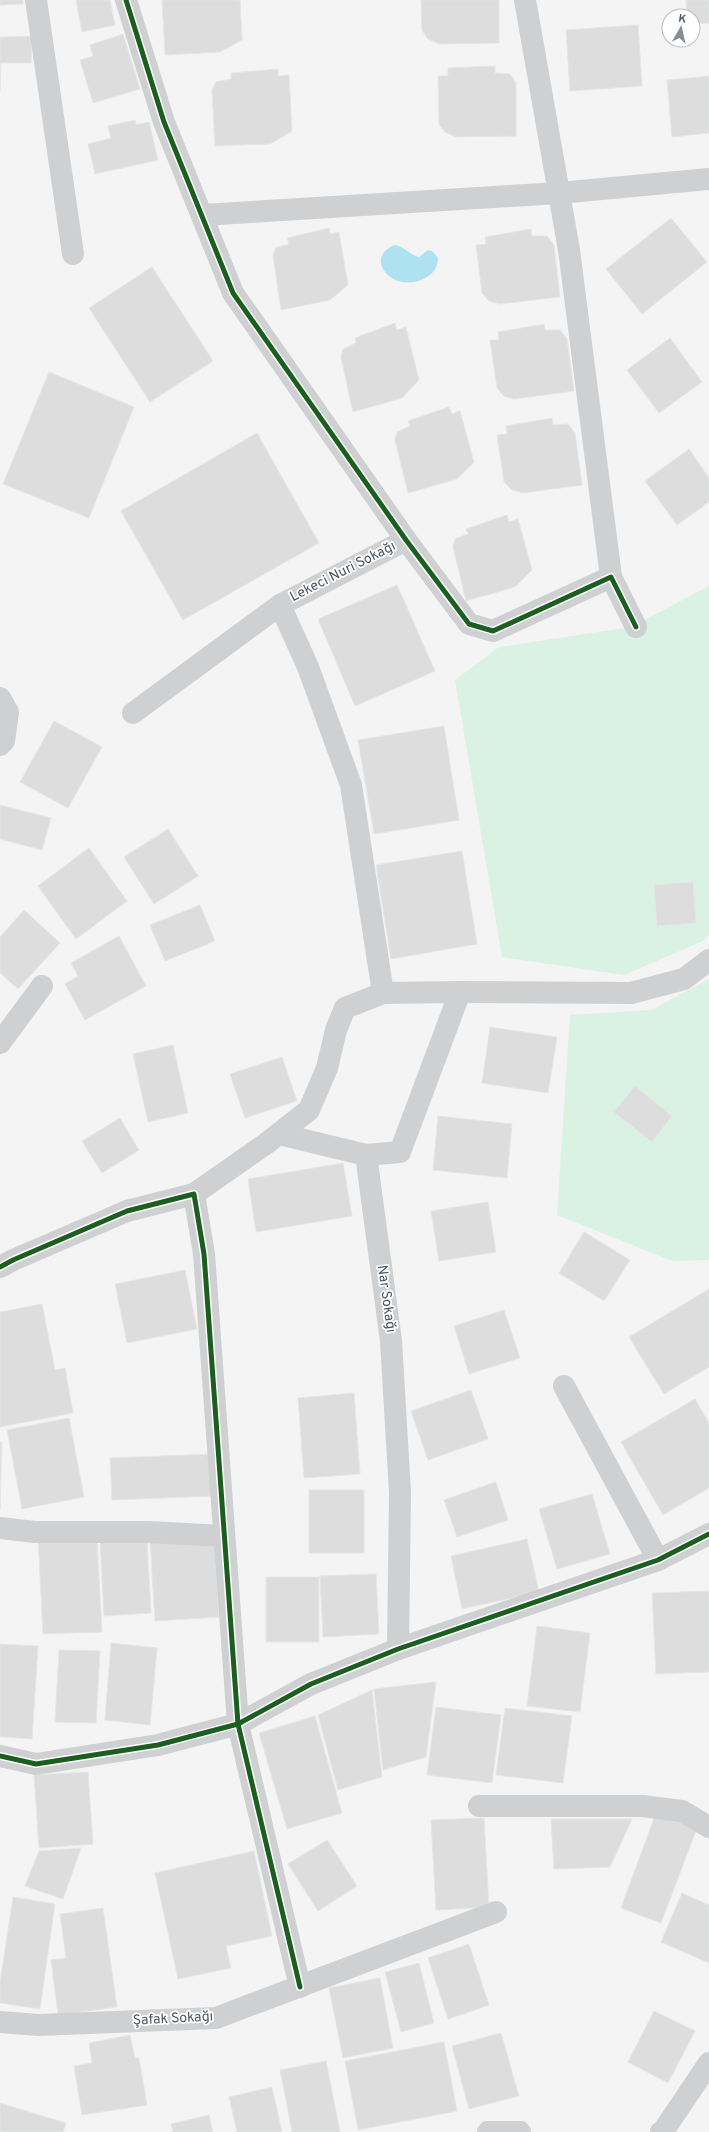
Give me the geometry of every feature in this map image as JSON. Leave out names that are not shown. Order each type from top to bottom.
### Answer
[{"type":"street","points":[[36,0],[73,254]]},
{"type":"street","points":[[126,0],[164,122],[233,294],[406,540],[469,624],[493,631],[611,578]]},
{"type":"street","points":[[525,0],[569,250],[611,578],[636,627]]},
{"type":"street","points":[[202,215],[559,194],[709,179]]},
{"type":"street","name":"Lekeci Nuri Sokağı","points":[[133,713],[280,605],[406,540]]},
{"type":"street","points":[[280,605],[308,667],[351,785],[383,993]]},
{"type":"street","points":[[0,698],[8,712],[4,741],[0,745]]},
{"type":"street","points":[[0,1268],[13,1260],[127,1211],[194,1194],[279,1134],[309,1110],[327,1068],[336,1030],[345,1008],[383,993],[632,993],[684,979],[709,960]]},
{"type":"street","points":[[0,1043],[42,986]]},
{"type":"street","points":[[279,1134],[366,1155],[400,1152],[460,992]]},
{"type":"street","name":"Nar Sokağı","points":[[366,1155],[391,1341],[400,1492],[398,1649]]},
{"type":"street","points":[[194,1194],[204,1254],[238,1724],[300,1987]]},
{"type":"street","points":[[564,1386],[658,1560]]},
{"type":"street","points":[[0,1528],[35,1532],[148,1532],[224,1536]]},
{"type":"street","points":[[0,1756],[36,1764],[158,1745],[238,1724],[311,1684],[398,1649],[658,1560],[709,1534]]},
{"type":"street","points":[[479,1806],[642,1806],[682,1811],[709,1826]]},
{"type":"street","name":"Şafak Sokağı","points":[[0,2022],[38,2026],[216,2018],[496,1912]]},
{"type":"street","points":[[661,2132],[664,2130],[709,2063]]},
{"type":"street","points":[[488,2132],[520,2132]]},
{"type":"green space","points":[[709,586],[709,934],[703,941],[624,975],[502,957],[455,680],[499,647],[631,627]]},
{"type":"green space","points":[[709,979],[709,1260],[672,1261],[557,1215],[570,1015],[651,1010]]},
{"type":"water","points":[[395,245],[402,247],[413,255],[419,257],[428,250],[432,251],[438,258],[435,269],[427,277],[415,282],[404,282],[394,279],[386,273],[382,266],[381,258],[385,251]]},
{"type":"building","points":[[0,0],[23,0],[23,4],[0,5]]},
{"type":"building","points":[[76,0],[110,0],[115,25],[82,32]]},
{"type":"building","points":[[162,0],[240,0],[242,40],[220,52],[165,55]]},
{"type":"building","points":[[421,0],[499,0],[499,43],[439,44],[428,39],[422,30]]},
{"type":"building","points":[[686,0],[709,0],[709,23],[701,24],[701,8],[686,8]]},
{"type":"building","points":[[638,25],[642,86],[570,91],[566,30]]},
{"type":"building","points":[[123,34],[140,89],[93,103],[80,60],[93,56],[90,45]]},
{"type":"building","points":[[32,36],[31,63],[1,63],[0,91],[0,37]]},
{"type":"building","points":[[495,66],[495,73],[510,74],[516,83],[516,136],[456,137],[445,132],[439,124],[438,76],[448,76],[448,68]]},
{"type":"building","points":[[278,69],[278,76],[289,75],[292,131],[270,144],[215,146],[212,90],[216,82],[231,79],[231,73]]},
{"type":"building","points":[[709,76],[709,133],[672,137],[667,80]]},
{"type":"building","points":[[135,120],[136,125],[149,122],[158,160],[95,174],[88,144],[111,138],[108,126]]},
{"type":"building","points":[[671,218],[707,262],[642,314],[606,269]]},
{"type":"building","points":[[329,228],[330,234],[339,232],[348,285],[330,300],[281,310],[273,256],[275,248],[289,244],[287,238]]},
{"type":"building","points":[[531,229],[532,236],[547,236],[554,245],[560,297],[500,304],[489,301],[482,293],[476,245],[486,244],[485,237]]},
{"type":"building","points":[[152,267],[213,361],[150,402],[89,308]]},
{"type":"building","points":[[395,323],[397,330],[406,327],[419,380],[402,398],[353,412],[341,357],[343,349],[356,343],[355,338]]},
{"type":"building","points":[[544,324],[545,330],[560,330],[567,339],[574,391],[514,399],[504,396],[497,388],[490,340],[499,340],[498,332]]},
{"type":"building","points":[[670,338],[702,382],[659,413],[627,370]]},
{"type":"building","points":[[49,372],[134,407],[89,518],[3,484]]},
{"type":"building","points":[[449,407],[452,414],[460,411],[474,462],[457,479],[408,493],[395,440],[397,432],[410,426],[408,421]]},
{"type":"building","points":[[552,418],[553,425],[568,424],[575,433],[582,485],[523,493],[512,490],[504,482],[497,435],[507,434],[506,426]]},
{"type":"building","points":[[257,433],[319,543],[183,620],[121,511]]},
{"type":"building","points":[[689,449],[709,478],[709,502],[677,525],[645,481]]},
{"type":"building","points":[[507,515],[509,522],[518,519],[532,570],[515,587],[466,601],[453,547],[455,539],[468,534],[466,529]]},
{"type":"building","points":[[397,585],[435,671],[355,706],[318,619]]},
{"type":"building","points":[[54,721],[102,747],[68,808],[20,782]]},
{"type":"building","points":[[444,726],[459,820],[374,834],[358,740]]},
{"type":"building","points":[[0,805],[51,818],[42,850],[0,839]]},
{"type":"building","points":[[168,829],[198,876],[154,904],[124,857]]},
{"type":"building","points":[[89,848],[127,901],[76,939],[38,886]]},
{"type":"building","points":[[462,851],[477,944],[391,959],[376,865]]},
{"type":"building","points":[[693,882],[696,923],[657,926],[654,885]]},
{"type":"building","points":[[200,905],[215,941],[165,961],[150,925]]},
{"type":"building","points":[[24,910],[60,943],[18,989],[0,973],[0,937]]},
{"type":"building","points":[[119,936],[146,986],[85,1020],[65,984],[78,976],[71,963]]},
{"type":"building","points":[[490,1027],[557,1037],[548,1093],[482,1083]]},
{"type":"building","points":[[173,1045],[188,1113],[148,1122],[133,1054]]},
{"type":"building","points":[[282,1057],[297,1101],[245,1118],[230,1074]]},
{"type":"building","points":[[635,1086],[672,1116],[652,1142],[614,1112]]},
{"type":"building","points":[[438,1116],[512,1124],[507,1178],[433,1170]]},
{"type":"building","points":[[120,1118],[139,1150],[102,1173],[82,1141]]},
{"type":"building","points":[[343,1163],[352,1216],[256,1232],[248,1179]]},
{"type":"building","points":[[488,1202],[496,1252],[439,1261],[431,1211]]},
{"type":"building","points":[[584,1232],[630,1260],[604,1301],[559,1273]]},
{"type":"building","points":[[185,1270],[197,1329],[127,1343],[115,1284]]},
{"type":"building","points":[[709,1289],[709,1367],[664,1394],[629,1337]]},
{"type":"building","points":[[42,1304],[55,1370],[65,1368],[73,1413],[0,1427],[0,1312]]},
{"type":"building","points":[[504,1310],[520,1358],[469,1374],[454,1326]]},
{"type":"building","points":[[471,1390],[488,1439],[428,1460],[411,1411]]},
{"type":"building","points":[[354,1393],[360,1474],[304,1478],[298,1398]]},
{"type":"building","points":[[695,1399],[709,1423],[709,1488],[663,1515],[621,1442]]},
{"type":"building","points":[[69,1418],[84,1497],[22,1509],[7,1430]]},
{"type":"building","points":[[0,1442],[2,1442],[0,1510]]},
{"type":"building","points":[[212,1454],[213,1496],[112,1500],[110,1458]]},
{"type":"building","points":[[496,1482],[508,1520],[457,1537],[444,1500]]},
{"type":"building","points":[[309,1490],[364,1490],[364,1553],[309,1553]]},
{"type":"building","points":[[592,1494],[610,1554],[557,1569],[539,1509]]},
{"type":"building","points":[[38,1536],[97,1540],[102,1632],[43,1634]]},
{"type":"building","points":[[214,1536],[219,1617],[155,1621],[150,1540]]},
{"type":"building","points":[[527,1539],[539,1592],[462,1609],[451,1556]]},
{"type":"building","points":[[100,1540],[147,1540],[151,1613],[104,1616]]},
{"type":"building","points":[[376,1574],[379,1634],[323,1637],[320,1576]]},
{"type":"building","points":[[266,1577],[319,1577],[319,1642],[266,1642]]},
{"type":"building","points":[[709,1591],[709,1672],[656,1674],[652,1593]]},
{"type":"building","points":[[537,1626],[590,1633],[580,1712],[527,1706]]},
{"type":"building","points":[[111,1643],[157,1648],[150,1725],[105,1720]]},
{"type":"building","points":[[0,1644],[38,1646],[32,1739],[0,1737]]},
{"type":"building","points":[[59,1650],[100,1651],[96,1723],[55,1722]]},
{"type":"building","points":[[436,1682],[426,1757],[383,1770],[374,1689]]},
{"type":"building","points":[[372,1690],[382,1777],[338,1790],[318,1715]]},
{"type":"building","points":[[436,1707],[501,1715],[492,1783],[427,1775]]},
{"type":"building","points":[[505,1708],[572,1716],[563,1783],[496,1775]]},
{"type":"building","points":[[315,1716],[342,1813],[287,1829],[259,1733]]},
{"type":"building","points":[[88,1772],[93,1844],[39,1848],[34,1775]]},
{"type":"building","points":[[656,1813],[697,1828],[661,1923],[621,1908]]},
{"type":"building","points":[[484,1818],[489,1907],[436,1910],[431,1820]]},
{"type":"building","points":[[551,1819],[632,1819],[610,1867],[554,1869]]},
{"type":"building","points":[[327,1840],[357,1886],[318,1911],[288,1864]]},
{"type":"building","points":[[81,1848],[63,1899],[25,1886],[39,1851]]},
{"type":"building","points":[[254,1851],[272,1936],[226,1946],[231,1968],[178,1979],[155,1873]]},
{"type":"building","points":[[682,1893],[709,1905],[709,1963],[661,1942]]},
{"type":"building","points":[[13,1897],[55,1904],[40,2009],[0,2003],[0,1982]]},
{"type":"building","points":[[103,1908],[117,2007],[58,2015],[51,1960],[66,1958],[60,1914]]},
{"type":"building","points":[[469,1944],[489,2005],[448,2019],[428,1958]]},
{"type":"building","points":[[419,1963],[434,2023],[401,2032],[385,1972]]},
{"type":"building","points":[[380,1978],[393,2048],[343,2058],[329,1988]]},
{"type":"building","points":[[654,2011],[695,2031],[668,2083],[628,2062]]},
{"type":"building","points":[[501,2033],[519,2096],[469,2109],[452,2046]]},
{"type":"building","points":[[130,2035],[135,2058],[139,2058],[147,2105],[82,2115],[74,2066],[92,2063],[89,2043]]},
{"type":"building","points":[[444,2042],[457,2111],[358,2130],[345,2061]]},
{"type":"building","points":[[326,2061],[340,2132],[292,2132],[280,2070]]},
{"type":"building","points":[[272,2087],[282,2132],[237,2132],[229,2097]]},
{"type":"building","points":[[0,2103],[66,2123],[63,2132],[0,2132]]},
{"type":"building","points":[[209,2115],[213,2132],[173,2132],[171,2124]]},
{"type":"cycle path","points":[[126,0],[164,122],[233,293],[406,540],[469,624],[493,631],[611,577],[636,627]]},
{"type":"cycle path","points":[[0,1267],[127,1211],[194,1194],[204,1254],[238,1724],[300,1987]]},
{"type":"cycle path","points":[[0,1756],[36,1764],[158,1745],[238,1724],[311,1684],[398,1649],[658,1560],[709,1534]]}]
